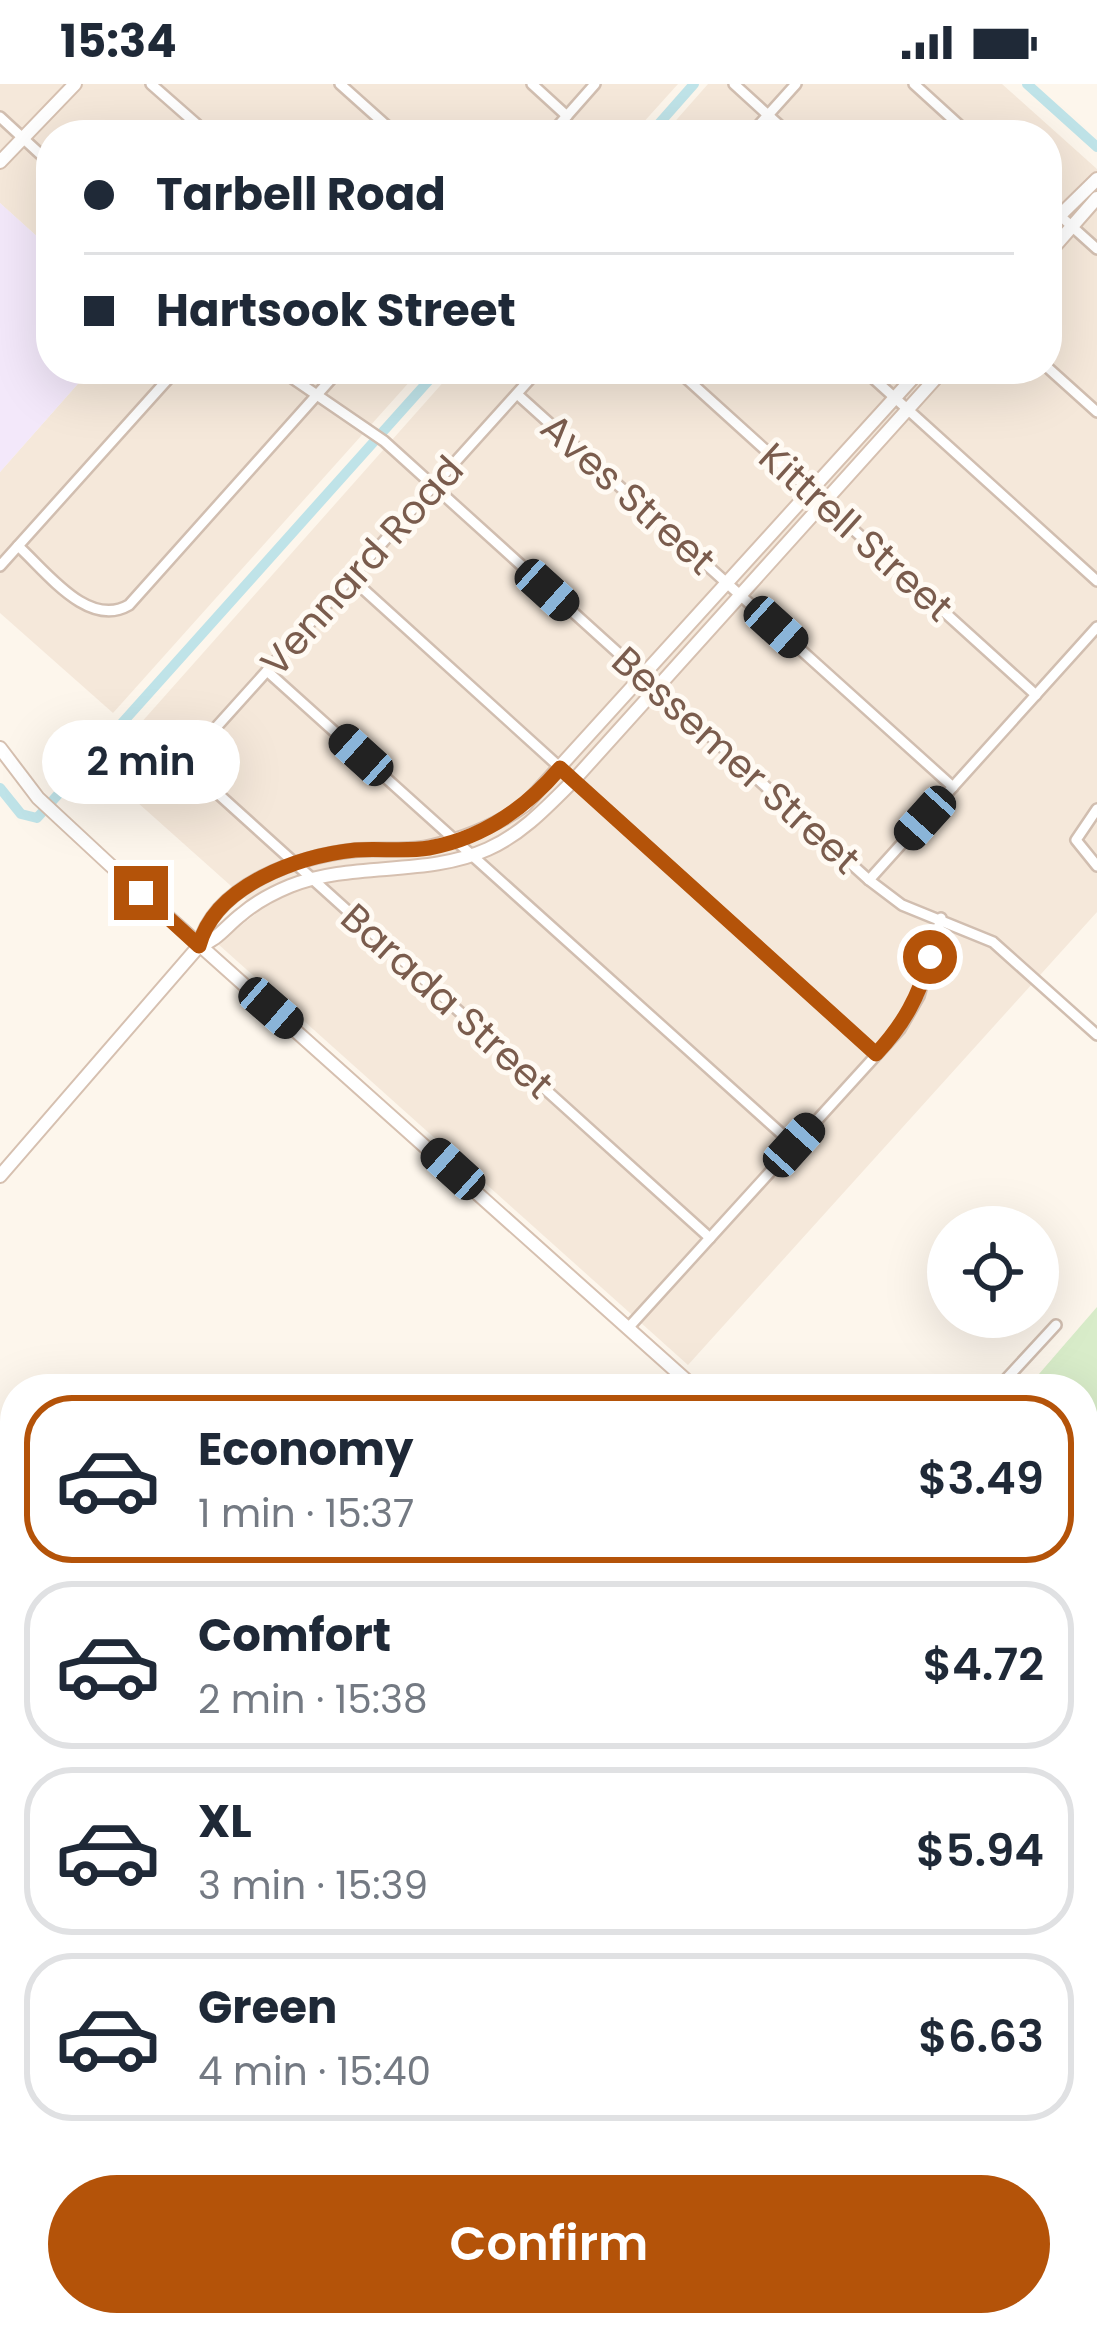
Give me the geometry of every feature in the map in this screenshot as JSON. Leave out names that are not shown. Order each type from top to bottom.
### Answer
[{"type":"street","points":[[40,120],[75,84]]},
{"type":"street","points":[[151,84],[192,120]]},
{"type":"street","points":[[340,84],[381,120]]},
{"type":"street","points":[[532,84],[567,116]]},
{"type":"street","points":[[563,120],[596,84]]},
{"type":"street","points":[[734,84],[774,120]]},
{"type":"street","points":[[764,120],[796,84]]},
{"type":"street","points":[[914,84],[954,120]]},
{"type":"street","points":[[0,117],[36,150]]},
{"type":"street","points":[[0,162],[36,124]]},
{"type":"street","points":[[1062,211],[1097,179]]},
{"type":"street","points":[[1062,238],[1097,198]]},
{"type":"street","points":[[1062,217],[1097,249]]},
{"type":"street","points":[[1062,380],[1097,412]]},
{"type":"street","points":[[0,566],[164,384]]},
{"type":"street","name":"Bessemer Street","points":[[300,384],[384,441],[869,880],[902,904],[993,942],[1097,1035]]},
{"type":"street","points":[[18,546],[90,609],[110,614],[129,605],[326,384]]},
{"type":"street","name":"Vennard Road","points":[[184,763],[526,384]]},
{"type":"street","name":"Kittrell Street","points":[[693,384],[1036,695]]},
{"type":"street","points":[[880,384],[1097,581]]},
{"type":"street","points":[[0,1176],[199,946],[204,926],[230,900],[294,862],[355,850],[429,848],[476,833],[507,818],[540,791],[908,384]]},
{"type":"street","points":[[199,946],[214,940],[266,897],[312,879],[337,871],[427,864],[485,851],[514,835],[574,780],[931,384]]},
{"type":"street","name":"Aves Street","points":[[517,394],[953,788]]},
{"type":"street","points":[[351,578],[876,1054]]},
{"type":"street","points":[[869,880],[1097,627]]},
{"type":"street","points":[[267,671],[794,1145]]},
{"type":"street","points":[[0,748],[55,814],[681,1374]]},
{"type":"street","name":"Barada Street","points":[[184,763],[710,1238]]},
{"type":"street","points":[[1097,809],[1076,840],[1097,866]]},
{"type":"street","points":[[629,1327],[900,1029],[919,996],[941,918]]},
{"type":"street","points":[[1011,1374],[1044,1338]]},
{"type":"shaded area","points":[[0,84],[678,84],[646,120],[36,120],[36,235],[0,203]]},
{"type":"shaded area","points":[[708,84],[1002,84],[1042,120],[676,120]]},
{"type":"shaded area","points":[[1062,138],[1097,169],[1097,912],[688,1365],[218,944],[259,911],[100,769],[442,384],[1062,384]]},
{"type":"shaded area","points":[[0,203],[36,235],[36,384],[78,384],[0,472]]},
{"type":"shaded area","points":[[78,384],[408,384],[113,713],[0,613],[0,472]]},
{"type":"green space","points":[[1097,1307],[1097,1374],[1039,1374]]},
{"type":"waterway","points":[[662,120],[694,84]]},
{"type":"waterway","points":[[1027,84],[1097,147]]},
{"type":"waterway","points":[[0,788],[21,814],[37,818],[426,384]]},
{"type":"route","points":[[141,893],[199,946],[204,926],[230,900],[294,862],[355,850],[429,848],[476,833],[525,805],[560,768],[876,1054],[900,1029],[919,996],[930,957]]}]
